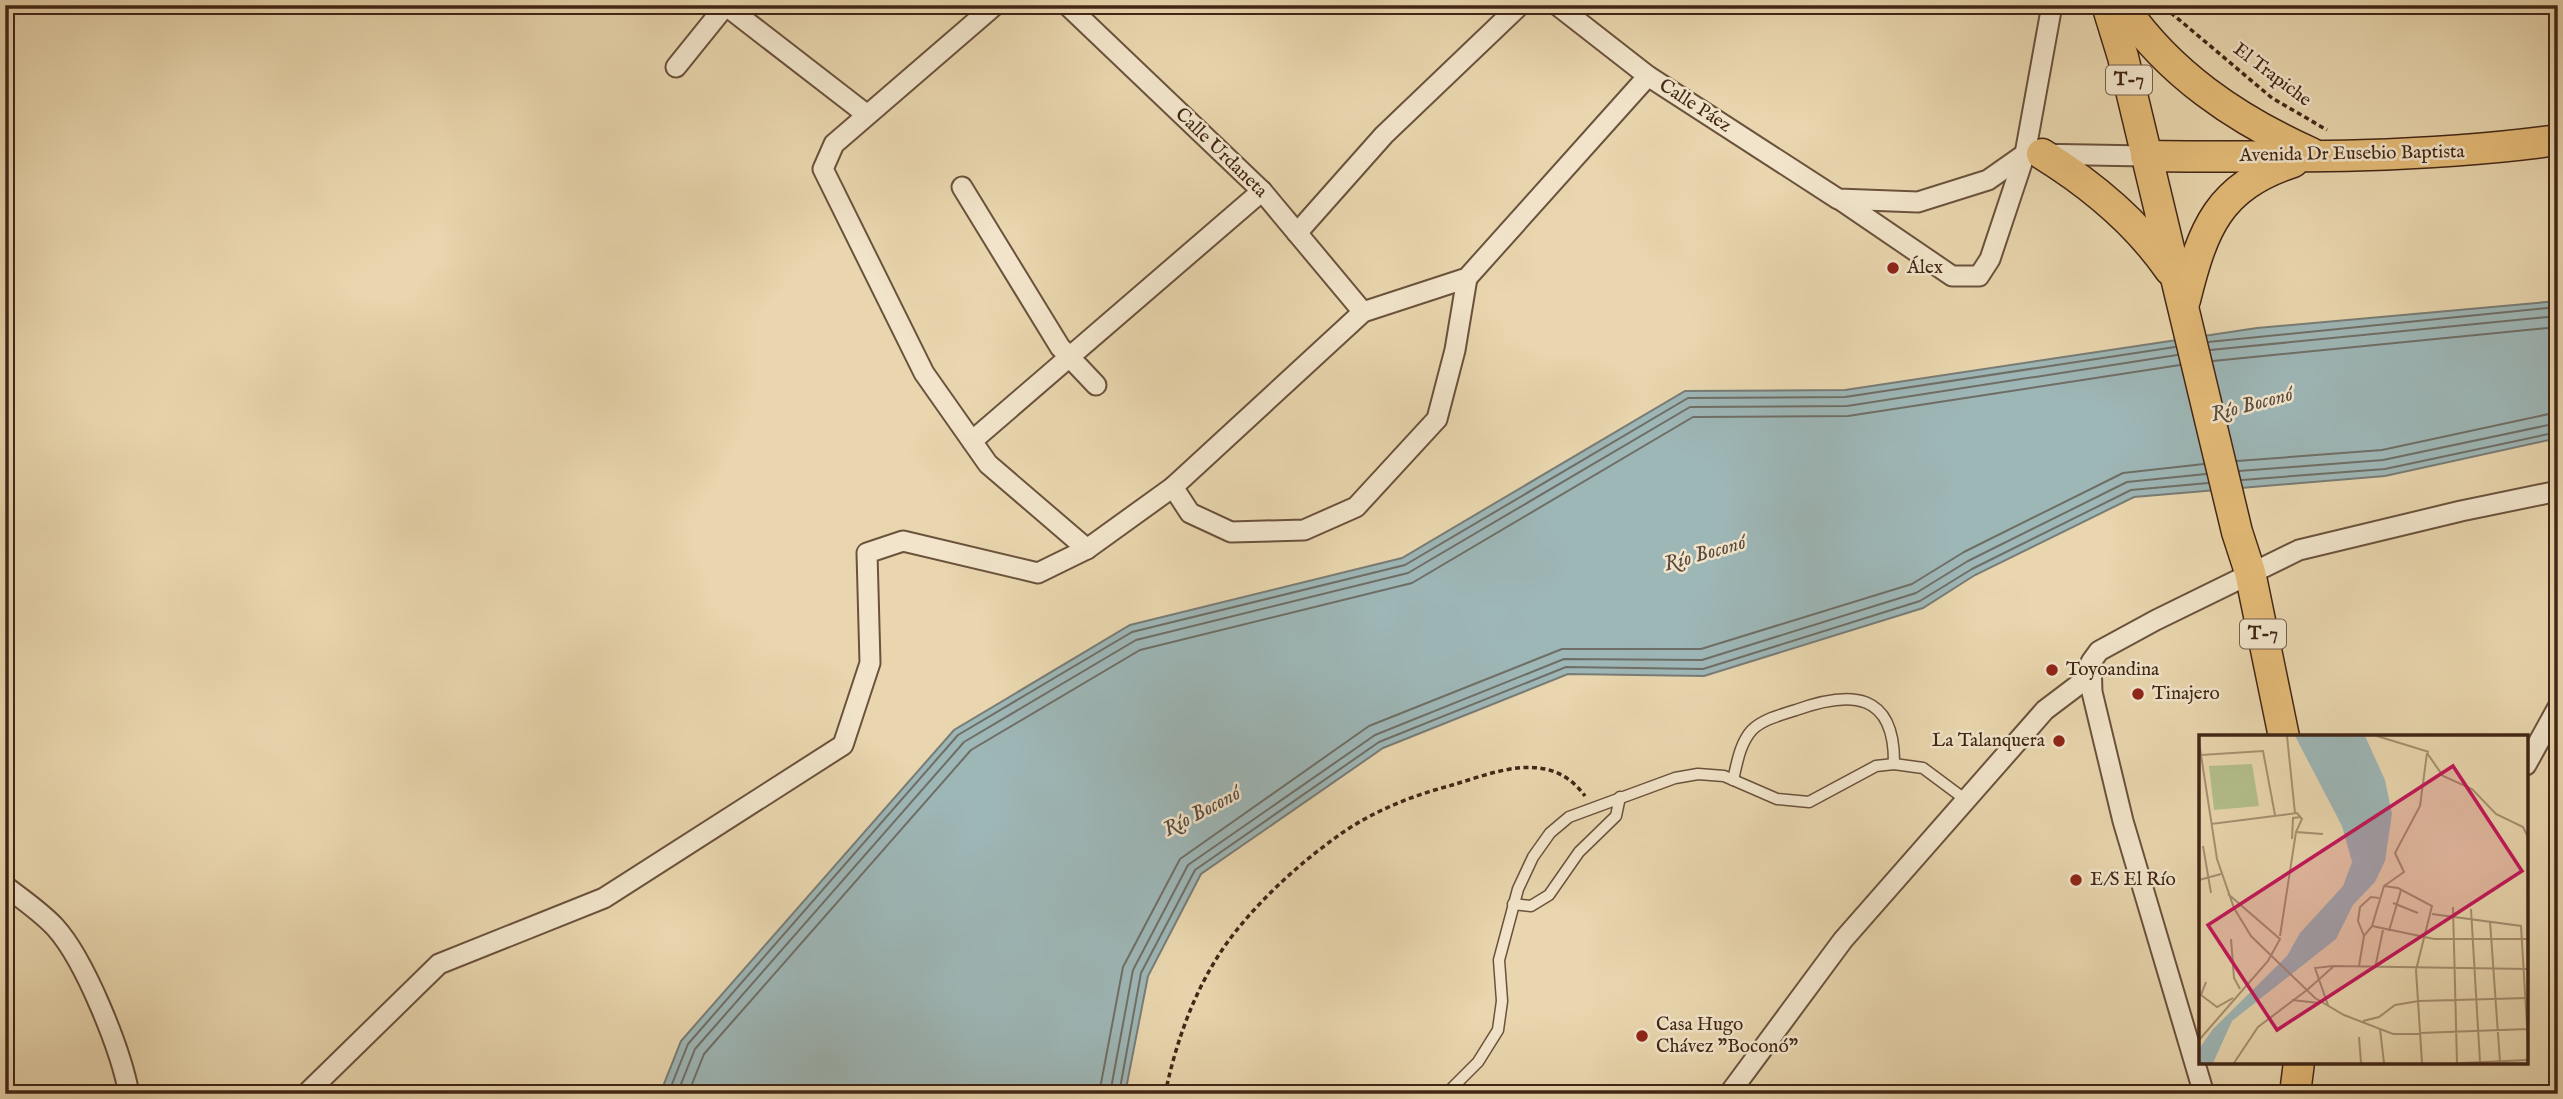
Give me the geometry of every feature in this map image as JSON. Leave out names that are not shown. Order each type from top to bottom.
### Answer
[{"type":"main road","name":"T-7","points":[[2107,5],[2123,57],[2237,532],[2250,572],[2284,735]]},
{"type":"main road","points":[[2122,5],[2160,53],[2186,78],[2232,112],[2269,134],[2329,147]]},
{"type":"main road","name":"Avenida Dr Eusebio Baptista","points":[[2146,156],[2329,147],[2483,150],[2558,140]]},
{"type":"main road","points":[[2182,304],[2200,243],[2211,220],[2227,200],[2246,183],[2269,170],[2329,147]]},
{"type":"main road","points":[[2033,154],[2116,208],[2158,252],[2182,304]]},
{"type":"main road","points":[[2295,1094],[2299,1064]]},
{"type":"street","points":[[676,67],[726,5],[866,114]]},
{"type":"street","points":[[995,5],[834,144],[823,169],[925,373],[972,441],[988,464],[1087,549]]},
{"type":"street","name":"Calle Urdaneta","points":[[1067,5],[1262,191],[1363,312]]},
{"type":"street","points":[[1297,233],[1384,135],[1520,5]]},
{"type":"street","name":"Calle Páez","points":[[1557,5],[1648,76],[1838,198],[1952,276],[1979,276],[1990,259],[2033,154],[2052,5]]},
{"type":"street","points":[[306,1094],[439,964],[604,898],[843,745],[870,663],[867,553],[903,541],[1038,573],[1087,549],[1173,487],[1363,312],[1467,278],[1648,76]]},
{"type":"street","points":[[2033,154],[2146,156]]},
{"type":"street","name":"Calle Páez","points":[[1838,198],[1918,202],[1987,180],[2033,154]]},
{"type":"street","points":[[962,187],[1069,357],[1096,385]]},
{"type":"street","points":[[972,441],[1262,191]]},
{"type":"street","points":[[1173,487],[1190,513],[1231,532],[1304,530],[1356,507],[1437,419],[1455,350],[1467,278]]},
{"type":"street","points":[[2203,1094],[2123,821],[2090,676],[2091,662],[2099,651],[2250,572],[2299,550],[2558,491]]},
{"type":"street","points":[[1729,1094],[1843,940],[2045,710],[2090,676]]},
{"type":"street","points":[[2528,761],[2558,707]]},
{"type":"street","points":[[5,886],[56,928],[82,970],[107,1025],[125,1074],[129,1094]]},
{"type":"lane","points":[[1732,780],[1744,743],[1752,730],[1764,721],[1828,699],[1857,699],[1877,709],[1892,731],[1894,764]]},
{"type":"lane","points":[[1446,1094],[1478,1062],[1498,1030],[1502,1001],[1499,960],[1524,872],[1550,833],[1569,817],[1620,797],[1698,774],[1732,780],[1777,799],[1809,802],[1876,766],[1894,764],[1923,768],[1939,777],[1966,800]]},
{"type":"lane","points":[[1514,904],[1531,906],[1549,895],[1579,852],[1616,816],[1620,797]]},
{"type":"path","name":"El Trapiche","points":[[2167,5],[2170,12],[2329,147]]},
{"type":"path","points":[[1165,1094],[1172,1061],[1193,1002],[1222,950],[1265,898],[1343,832],[1411,798],[1504,768],[1557,774],[1579,788],[1590,808]]},
{"type":"water","name":"Río Boconó","points":[[2558,301],[2558,438],[2385,476],[2134,497],[1975,575],[1923,608],[1704,676],[1568,674],[1383,748],[1201,874],[1148,976],[1125,1094],[660,1094],[681,1041],[954,730],[1130,625],[1402,558],[1685,391],[1845,390],[2257,328]]},
{"type":"place","name":"Álex","points":[[1893,268]]},
{"type":"place","name":"Toyoandina","points":[[2052,670]]},
{"type":"place","name":"Tinajero","points":[[2138,694]]},
{"type":"place","name":"La Talanquera","points":[[2059,741]]},
{"type":"place","name":"E/S El Río","points":[[2076,880]]},
{"type":"place","name":"Casa Hugo Chávez \"Boconó\"","points":[[1642,1036]]}]
